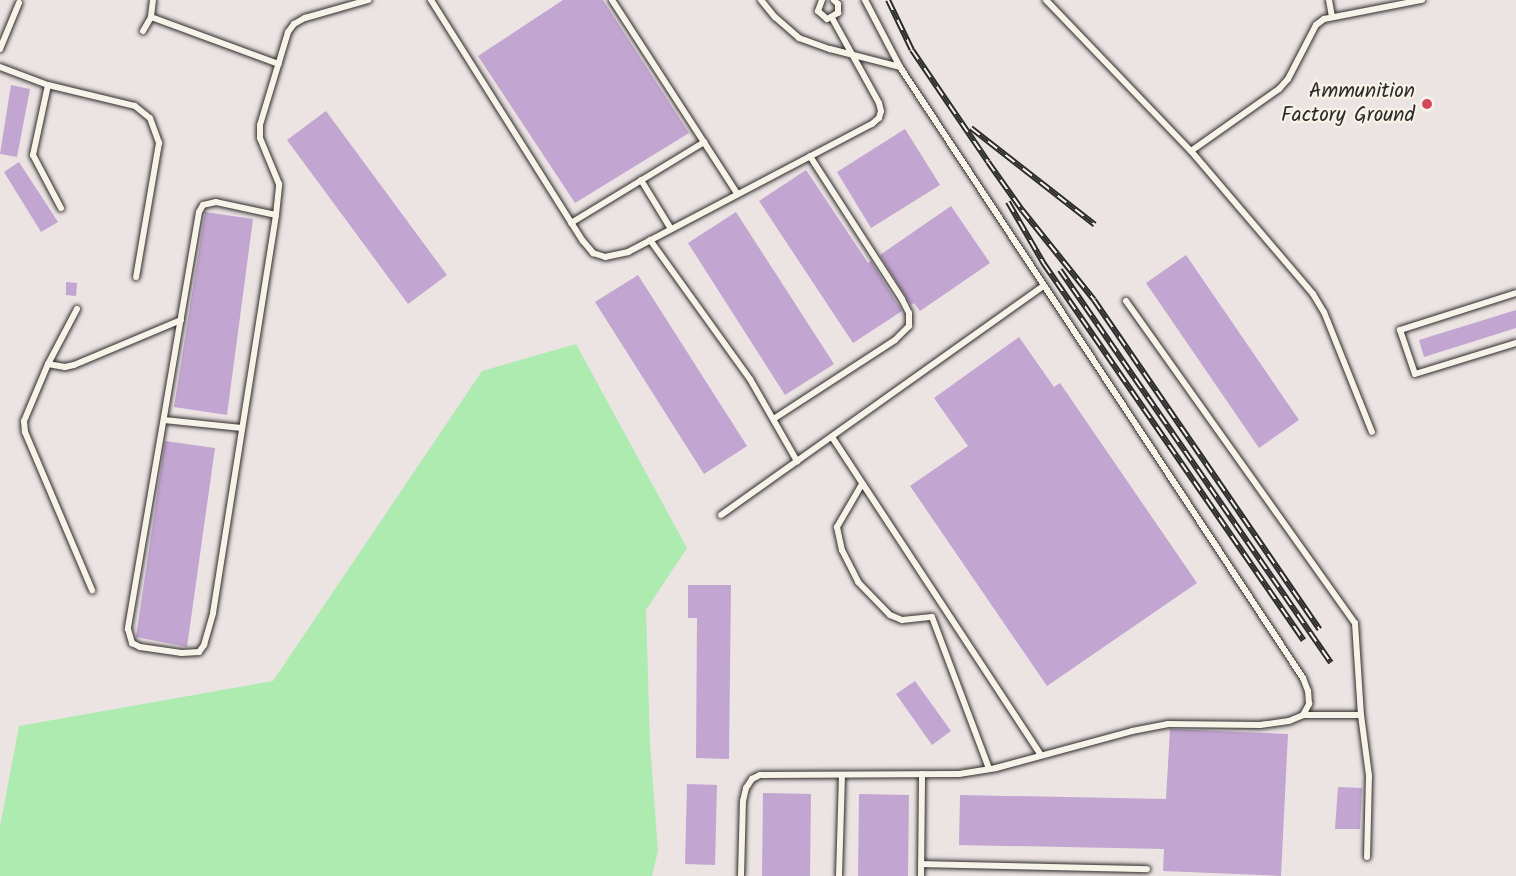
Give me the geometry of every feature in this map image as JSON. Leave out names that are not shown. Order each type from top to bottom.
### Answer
[{"type":"lane","points":[[143,31],[152,16],[153,0]]},
{"type":"lane","points":[[276,215],[216,202],[203,205],[200,212],[128,629],[132,643],[140,647],[182,653],[199,652],[204,645],[213,613],[276,215],[279,184],[260,138],[260,125],[288,32],[294,24],[305,18],[368,0]]},
{"type":"lane","points":[[431,0],[571,223],[593,253],[605,257],[628,252],[879,118],[881,111],[879,103],[855,55],[832,18],[820,15],[818,6],[822,0]]},
{"type":"lane","points":[[612,0],[737,193]]},
{"type":"lane","points":[[761,0],[786,29],[799,38],[900,66]]},
{"type":"lane","points":[[832,18],[838,13],[836,2],[845,0]]},
{"type":"lane","points":[[865,0],[900,66],[1303,678],[1308,691],[1309,704],[1303,715]]},
{"type":"lane","points":[[1046,0],[1191,151],[1320,304],[1372,432]]},
{"type":"lane","points":[[1329,0],[1332,17]]},
{"type":"lane","points":[[1191,151],[1279,89],[1293,71],[1316,26],[1324,19],[1422,0]]},
{"type":"lane","points":[[0,49],[19,3]]},
{"type":"lane","points":[[152,16],[279,64]]},
{"type":"lane","points":[[0,67],[48,86],[135,106],[144,111],[154,125],[159,143],[136,277]]},
{"type":"lane","points":[[48,86],[33,155],[61,208]]},
{"type":"lane","points":[[571,223],[704,142]]},
{"type":"lane","points":[[775,418],[895,340],[909,326],[909,313],[902,299],[810,156]]},
{"type":"lane","points":[[641,180],[671,229]]},
{"type":"lane","points":[[650,240],[709,319],[775,418],[797,462]]},
{"type":"lane","points":[[721,515],[1043,286]]},
{"type":"lane","points":[[1516,293],[1400,330],[1415,374],[1516,343]]},
{"type":"lane","points":[[1126,301],[1355,622],[1361,715],[1369,776],[1366,857]]},
{"type":"lane","points":[[77,309],[48,364],[24,421],[25,432],[92,590]]},
{"type":"lane","points":[[48,364],[65,367],[74,365],[181,320]]},
{"type":"lane","points":[[164,420],[242,429]]},
{"type":"lane","points":[[832,437],[1040,754]]},
{"type":"lane","points":[[862,484],[837,527],[842,550],[858,582],[890,615],[902,620],[932,617],[989,769]]},
{"type":"lane","points":[[741,876],[743,801],[746,788],[752,779],[760,776],[959,774],[989,769],[1040,754],[1168,724],[1260,725],[1289,722],[1303,715],[1361,715]]},
{"type":"lane","points":[[921,876],[922,774]]},
{"type":"lane","points":[[839,876],[842,775]]},
{"type":"lane","points":[[921,864],[1147,869]]},
{"type":"green space","points":[[576,344],[687,548],[646,610],[650,744],[658,851],[652,876],[0,876],[0,827],[19,726],[273,681],[482,371]]},
{"type":"building","points":[[563,0],[603,0],[689,133],[575,203],[478,56]]},
{"type":"building","points":[[11,85],[30,89],[17,157],[0,154]]},
{"type":"building","points":[[326,111],[447,275],[408,304],[287,140]]},
{"type":"building","points":[[905,129],[940,185],[871,228],[837,172]]},
{"type":"building","points":[[19,162],[58,222],[41,232],[4,172]]},
{"type":"building","points":[[806,170],[868,263],[871,261],[902,311],[853,343],[759,201]]},
{"type":"building","points":[[951,206],[990,263],[920,311],[914,303],[911,305],[880,255]]},
{"type":"building","points":[[205,212],[253,219],[227,415],[174,407]]},
{"type":"building","points":[[736,212],[834,364],[785,395],[688,243]]},
{"type":"building","points":[[1186,255],[1299,420],[1259,448],[1146,283]]},
{"type":"building","points":[[638,275],[747,446],[704,474],[595,302]]},
{"type":"building","points":[[66,282],[77,283],[76,296],[66,295]]},
{"type":"building","points":[[1516,310],[1516,328],[1424,357],[1419,340]]},
{"type":"building","points":[[1019,337],[1054,387],[1060,383],[1197,583],[1047,686],[910,486],[968,446],[934,398]]},
{"type":"building","points":[[165,441],[215,448],[187,647],[136,637]]},
{"type":"building","points":[[688,585],[731,585],[729,759],[696,758],[697,618],[688,618]]},
{"type":"building","points":[[915,681],[951,731],[932,745],[896,694]]},
{"type":"building","points":[[1170,729],[1288,734],[1281,876],[1163,871],[1164,849],[959,845],[960,795],[1166,799]]},
{"type":"building","points":[[687,784],[717,785],[715,865],[685,864]]},
{"type":"building","points":[[1338,787],[1362,788],[1360,829],[1335,829]]},
{"type":"building","points":[[763,793],[811,794],[810,876],[762,876]]},
{"type":"building","points":[[859,794],[909,795],[908,876],[858,876]]},
{"type":"railway","points":[[888,0],[912,50],[988,162],[1022,210],[1094,300],[1319,629]]},
{"type":"railway","points":[[971,128],[1095,225]]},
{"type":"railway","points":[[1008,202],[1044,264],[1303,640]]},
{"type":"railway","points":[[1060,270],[1331,663]]},
{"type":"place","name":"Ammunition Factory Ground","points":[[1427,104]]}]
